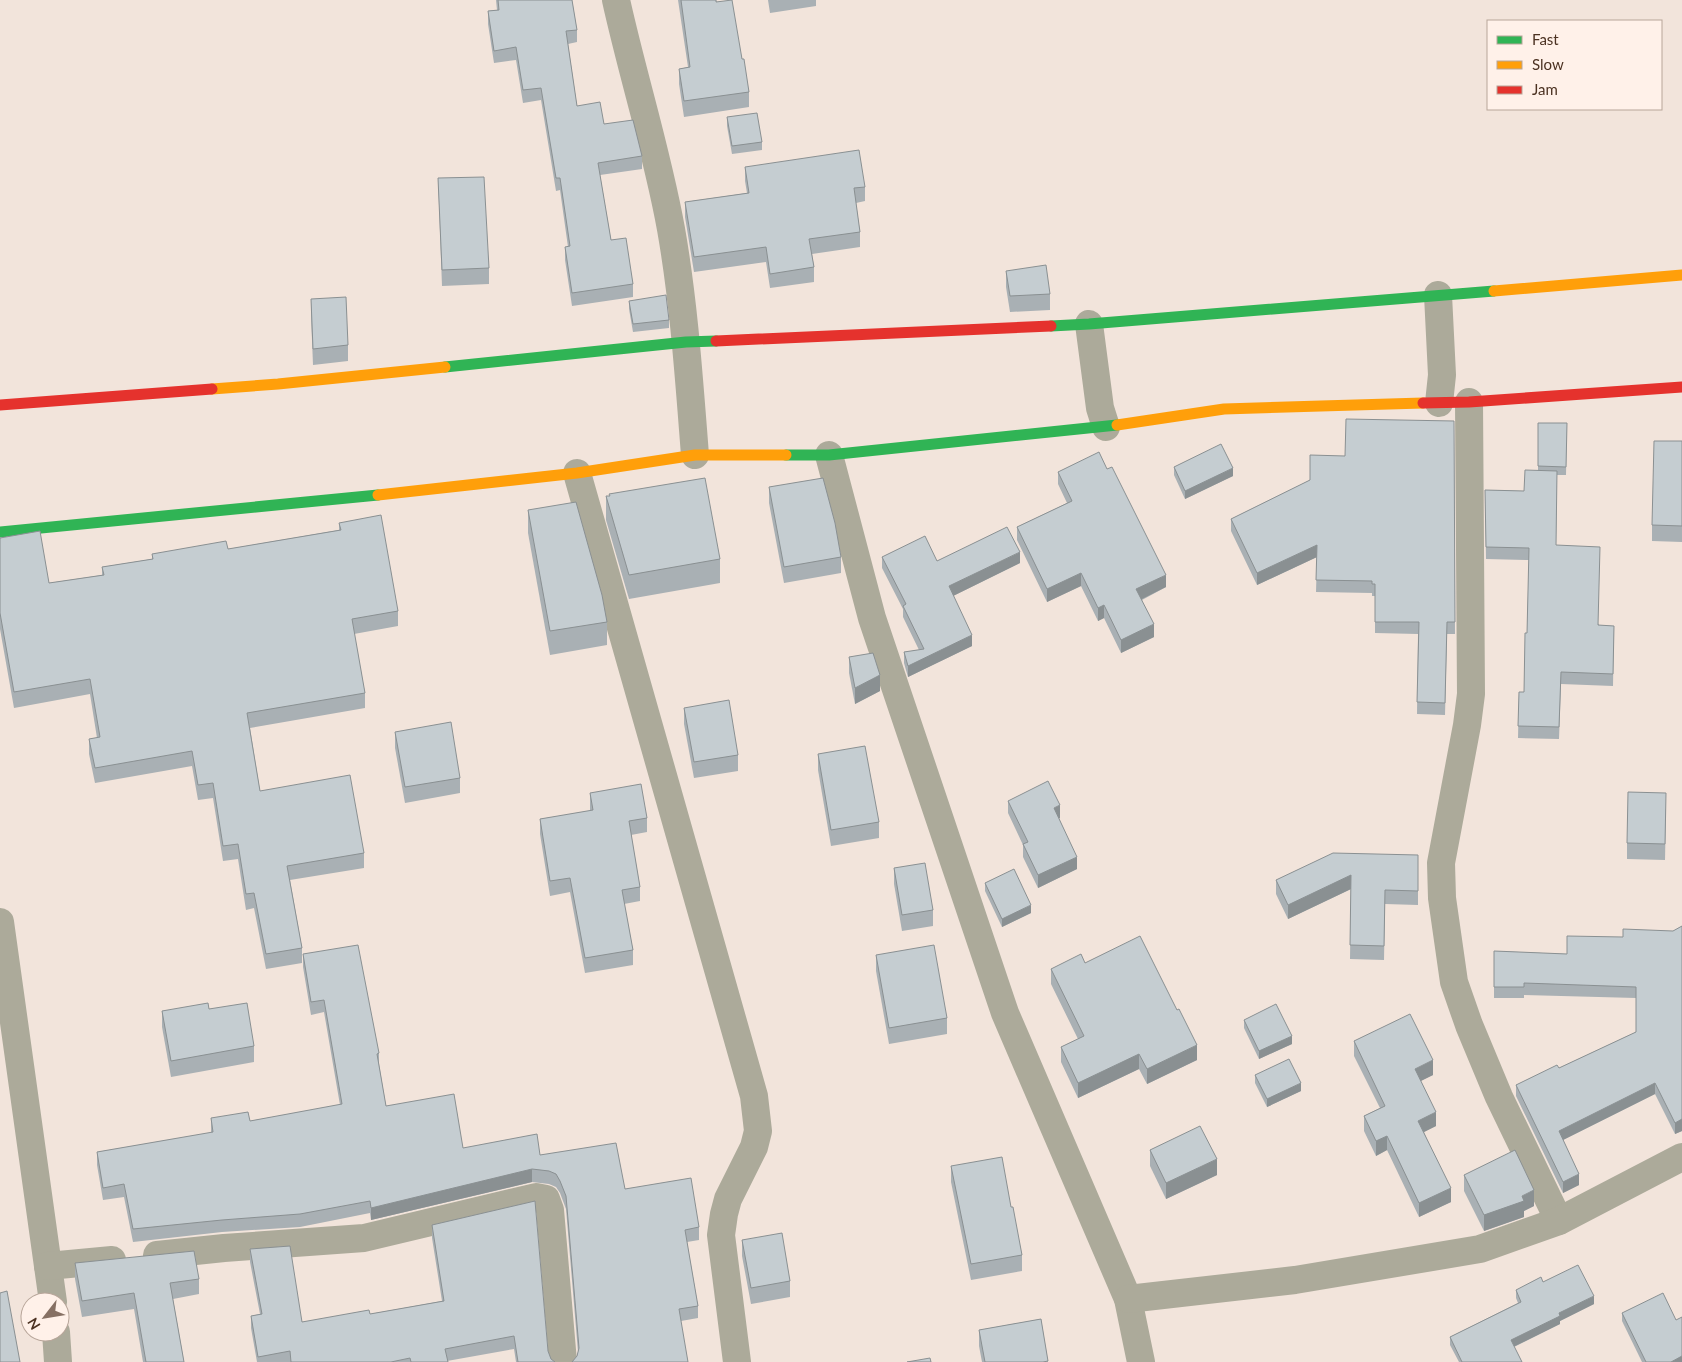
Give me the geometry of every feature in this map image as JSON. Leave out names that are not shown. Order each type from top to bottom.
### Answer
[{"type":"main road","points":[[0,405],[278,384],[687,345],[1090,330],[1439,301],[1682,275]]},
{"type":"main road","points":[[0,532],[411,492],[577,473],[695,454],[829,455],[965,440],[1103,418],[1224,409],[1470,402],[1682,387]]},
{"type":"street","points":[[616,0],[652,142],[671,228],[687,345],[695,454]]},
{"type":"street","points":[[1439,301],[1442,375],[1439,403]]},
{"type":"street","points":[[1090,330],[1103,418]]},
{"type":"street","points":[[1470,402],[1471,694],[1441,863],[1442,898],[1454,982],[1469,1025],[1500,1097],[1559,1221]]},
{"type":"street","points":[[829,455],[872,618],[1005,1013],[1128,1299],[1142,1362]]},
{"type":"street","points":[[577,473],[754,1096],[758,1131],[754,1147],[728,1199],[721,1235],[737,1362]]},
{"type":"street","points":[[0,922],[52,1292]]},
{"type":"street","points":[[1128,1299],[1295,1280],[1480,1249],[1559,1221],[1682,1157]]},
{"type":"street","points":[[48,1266],[224,1248],[364,1238],[536,1197],[542,1198],[546,1199],[550,1210],[563,1362]]},
{"type":"street","points":[[57,1342],[58,1362]]},
{"type":"building","points":[[498,0],[572,0],[577,30],[566,31],[577,106],[600,102],[604,124],[633,120],[642,156],[598,163],[611,240],[626,238],[633,284],[572,293],[565,247],[570,246],[560,178],[556,178],[541,88],[523,90],[516,47],[494,51],[488,11],[499,10]]},
{"type":"building","points":[[681,0],[716,0],[716,2],[732,0],[749,92],[684,101],[679,69],[690,67]]},
{"type":"building","points":[[757,113],[762,142],[732,146],[727,117]]},
{"type":"building","points":[[859,150],[865,187],[854,188],[860,232],[809,239],[814,267],[770,274],[766,247],[694,257],[685,202],[749,193],[745,167]]},
{"type":"building","points":[[484,177],[489,268],[442,270],[438,178]]},
{"type":"building","points":[[1046,265],[1050,294],[1010,296],[1006,271]]},
{"type":"building","points":[[666,295],[669,320],[633,324],[629,301]]},
{"type":"building","points":[[346,297],[348,345],[313,349],[311,299]]},
{"type":"building","points":[[1346,419],[1454,421],[1455,622],[1447,622],[1445,703],[1417,702],[1419,622],[1375,622],[1375,584],[1372,584],[1372,581],[1316,580],[1317,545],[1257,573],[1231,519],[1310,480],[1310,455],[1345,456]]},
{"type":"building","points":[[1538,423],[1567,423],[1566,467],[1538,466]]},
{"type":"building","points":[[1654,441],[1682,441],[1682,526],[1652,525]]},
{"type":"building","points":[[1221,444],[1233,468],[1185,491],[1174,467]]},
{"type":"building","points":[[1099,452],[1107,469],[1112,467],[1166,575],[1136,589],[1154,624],[1121,640],[1104,605],[1098,608],[1081,573],[1047,589],[1017,527],[1072,501],[1058,472]]},
{"type":"building","points":[[1525,470],[1557,471],[1556,545],[1600,547],[1598,625],[1614,626],[1613,674],[1561,672],[1559,727],[1518,726],[1519,692],[1524,692],[1529,548],[1486,547],[1485,490],[1524,491]]},
{"type":"building","points":[[705,478],[720,559],[629,575],[606,496]]},
{"type":"building","points":[[823,478],[835,523],[841,557],[784,567],[769,487]]},
{"type":"building","points":[[576,502],[602,595],[607,622],[550,631],[528,510]]},
{"type":"building","points":[[381,515],[398,611],[352,619],[365,693],[247,713],[260,791],[350,775],[364,853],[287,866],[302,948],[266,954],[254,893],[246,894],[238,844],[223,846],[213,783],[198,785],[192,751],[95,768],[89,739],[100,737],[90,679],[14,692],[0,613],[0,538],[40,531],[49,583],[104,575],[102,567],[153,559],[152,554],[226,541],[228,549],[341,530],[339,523]]},
{"type":"building","points":[[1007,527],[1020,552],[949,586],[972,635],[908,666],[904,652],[924,649],[903,606],[906,604],[882,557],[925,536],[937,561]]},
{"type":"building","points":[[873,653],[880,675],[855,688],[849,657]]},
{"type":"building","points":[[729,700],[738,755],[694,762],[684,708]]},
{"type":"building","points":[[451,722],[460,778],[405,787],[395,732]]},
{"type":"building","points":[[865,746],[879,822],[831,830],[818,754]]},
{"type":"building","points":[[1048,781],[1060,805],[1054,808],[1077,857],[1038,875],[1023,844],[1028,842],[1008,801]]},
{"type":"building","points":[[641,784],[647,818],[629,821],[640,887],[622,890],[633,950],[585,958],[570,878],[550,881],[540,819],[593,810],[590,793]]},
{"type":"building","points":[[1628,792],[1666,793],[1665,844],[1627,843]]},
{"type":"building","points":[[1333,853],[1418,855],[1418,891],[1385,890],[1384,946],[1350,945],[1351,875],[1288,905],[1276,880]]},
{"type":"building","points":[[925,863],[933,910],[902,915],[894,868]]},
{"type":"building","points":[[1014,869],[1031,905],[1002,919],[985,883]]},
{"type":"building","points":[[1682,926],[1682,1119],[1675,1123],[1655,1083],[1559,1131],[1579,1174],[1563,1182],[1516,1085],[1557,1065],[1559,1068],[1636,1032],[1636,987],[1524,983],[1524,987],[1494,987],[1494,951],[1567,954],[1567,936],[1623,937],[1623,929],[1673,931]]},
{"type":"building","points":[[1140,936],[1177,1010],[1179,1009],[1197,1045],[1147,1069],[1139,1054],[1078,1083],[1061,1047],[1084,1036],[1051,969],[1081,954],[1085,963]]},
{"type":"building","points":[[358,945],[379,1053],[377,1054],[386,1106],[454,1094],[463,1148],[537,1134],[540,1155],[616,1143],[625,1189],[691,1178],[699,1227],[685,1230],[698,1306],[679,1309],[688,1362],[572,1362],[577,1356],[579,1348],[566,1196],[556,1174],[549,1171],[532,1169],[371,1208],[370,1201],[300,1214],[133,1229],[124,1184],[103,1188],[97,1152],[213,1132],[211,1118],[248,1112],[250,1121],[342,1104],[324,1000],[311,1002],[303,954]]},
{"type":"building","points":[[934,945],[947,1018],[889,1028],[876,955]]},
{"type":"building","points":[[208,1003],[209,1009],[247,1003],[254,1046],[171,1061],[162,1011]]},
{"type":"building","points":[[1276,1004],[1292,1036],[1259,1051],[1244,1020]]},
{"type":"building","points":[[1410,1014],[1433,1060],[1415,1069],[1436,1112],[1418,1121],[1451,1188],[1419,1203],[1387,1136],[1376,1141],[1364,1116],[1385,1106],[1354,1041]]},
{"type":"building","points":[[1289,1059],[1301,1083],[1267,1099],[1255,1075]]},
{"type":"building","points":[[1200,1126],[1217,1159],[1166,1183],[1150,1150]]},
{"type":"building","points":[[1515,1150],[1534,1190],[1522,1196],[1524,1201],[1484,1215],[1464,1175]]},
{"type":"building","points":[[1002,1157],[1022,1255],[971,1264],[951,1166]]},
{"type":"building","points":[[535,1201],[548,1351],[551,1359],[555,1362],[518,1362],[514,1336],[445,1349],[448,1362],[411,1362],[410,1358],[391,1362],[291,1362],[290,1351],[258,1357],[251,1316],[262,1314],[250,1249],[290,1246],[302,1322],[369,1310],[370,1314],[444,1301],[432,1225]]},
{"type":"building","points":[[782,1233],[790,1281],[751,1288],[742,1240]]},
{"type":"building","points":[[194,1251],[199,1279],[170,1283],[184,1362],[146,1362],[134,1293],[82,1301],[75,1263]]},
{"type":"building","points":[[1578,1265],[1594,1296],[1559,1313],[1560,1316],[1511,1340],[1522,1362],[1462,1362],[1450,1337],[1521,1302],[1516,1290],[1541,1277],[1543,1282]]},
{"type":"building","points":[[7,1291],[20,1362],[0,1362],[0,1293]]},
{"type":"building","points":[[1663,1293],[1676,1320],[1682,1317],[1682,1356],[1671,1362],[1646,1362],[1622,1313]]},
{"type":"building","points":[[1041,1319],[1048,1361],[985,1362],[979,1330]]},
{"type":"building","points":[[930,1358],[931,1362],[907,1362]]},
{"type":"traffic: fast","points":[[1051,326],[1494,291]]},
{"type":"traffic: fast","points":[[445,367],[686,342],[716,341]]},
{"type":"traffic: fast","points":[[786,455],[829,455],[1117,425]]},
{"type":"traffic: fast","points":[[0,532],[378,495]]},
{"type":"traffic: slow","points":[[1494,291],[1682,275]]},
{"type":"traffic: slow","points":[[212,389],[445,367]]},
{"type":"traffic: slow","points":[[1117,425],[1224,409],[1423,403]]},
{"type":"traffic: slow","points":[[378,495],[577,473],[695,455],[786,455]]},
{"type":"traffic: jam","points":[[716,341],[1051,326]]},
{"type":"traffic: jam","points":[[1423,403],[1469,402],[1682,387]]},
{"type":"traffic: jam","points":[[0,405],[212,389]]}]
